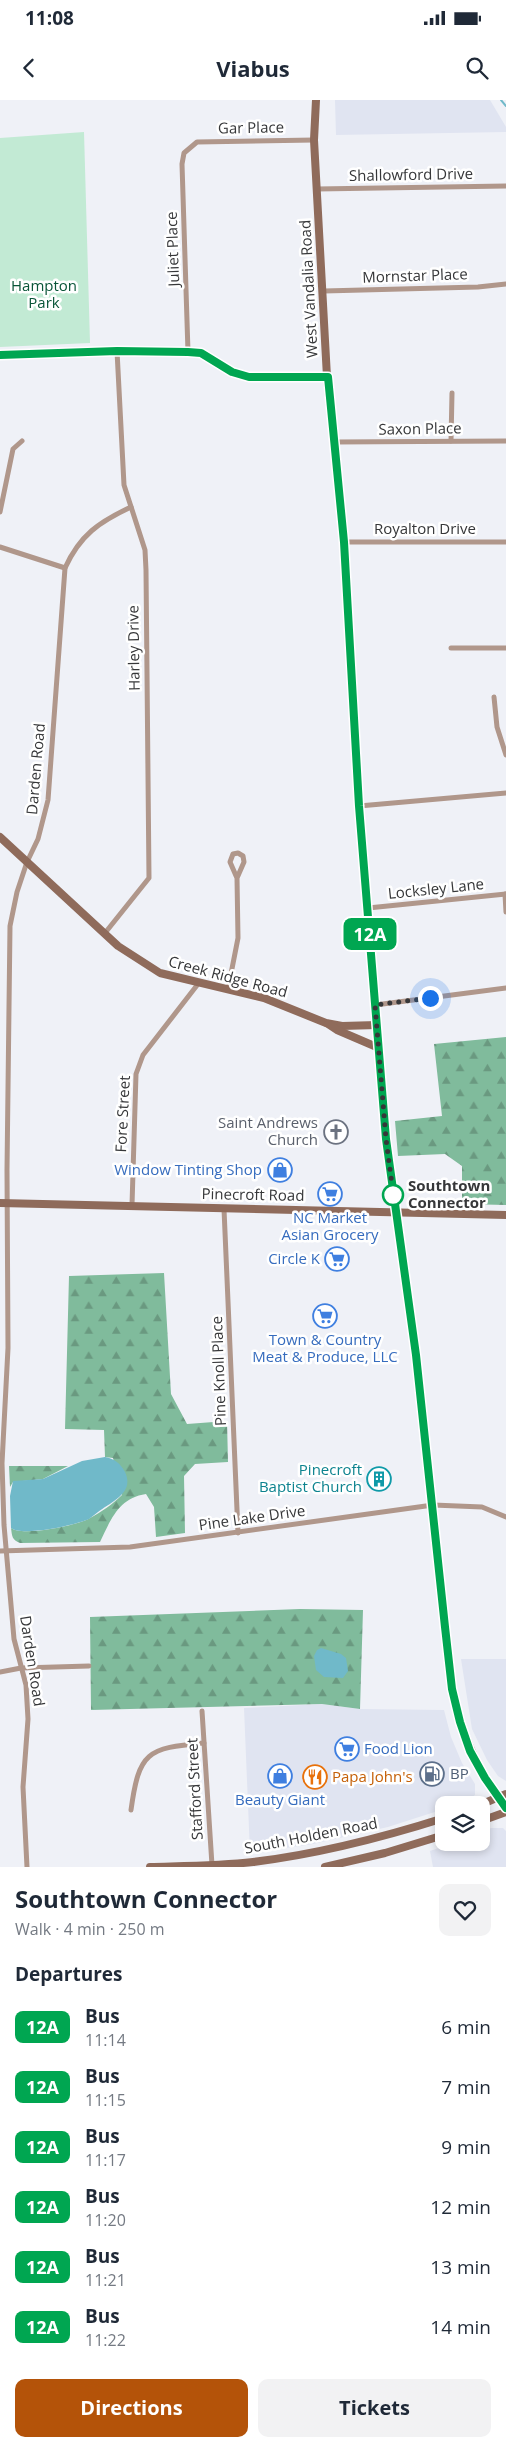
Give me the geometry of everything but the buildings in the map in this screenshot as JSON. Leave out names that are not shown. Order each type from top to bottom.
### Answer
[{"type":"main road","name":"West Vandalia Road","points":[[316,100],[314,140],[328,377],[344,542],[359,806],[386,1139],[416,1355],[452,1689],[460,1722],[470,1751],[485,1778],[503,1796],[506,1808]]},
{"type":"main road","points":[[0,355],[117,351],[188,352],[201,353],[232,372],[249,377],[328,377]]},
{"type":"main road","name":"Creek Ridge Road","points":[[0,837],[105,933],[137,960],[160,973],[198,984],[264,998],[326,1023],[342,1026],[377,1025]]},
{"type":"main road","points":[[326,1023],[337,1030],[379,1048]]},
{"type":"main road","name":"Pinecroft Road","points":[[4,1203],[506,1216]]},
{"type":"main road","points":[[490,1801],[503,1796]]},
{"type":"main road","points":[[490,1818],[506,1812]]},
{"type":"main road","name":"South Holden Road","points":[[150,1867],[255,1862],[328,1850],[394,1834],[435,1821]]},
{"type":"main road","name":"South Holden Road","points":[[325,1867],[385,1854],[435,1838]]},
{"type":"street","name":"Gar Place","points":[[190,147],[197,142],[314,140]]},
{"type":"street","name":"Juliet Place","points":[[188,352],[182,164],[184,152],[190,147]]},
{"type":"street","name":"Shallowford Drive","points":[[317,189],[506,186]]},
{"type":"street","name":"Mornstar Place","points":[[324,291],[478,287],[506,284]]},
{"type":"street","name":"Harley Drive","points":[[105,933],[149,878],[145,550],[131,507],[122,465],[117,351]]},
{"type":"street","points":[[451,441],[452,393]]},
{"type":"street","points":[[0,512],[13,449],[22,441]]},
{"type":"street","name":"Saxon Place","points":[[335,442],[506,441]]},
{"type":"street","name":"Darden Road","points":[[27,1867],[23,1788],[28,1719],[26,1685],[14,1639],[3,1492],[1,1423],[8,1348],[4,1203],[10,926],[26,862],[38,839],[48,800],[65,568],[72,552],[84,537],[104,519],[131,507]]},
{"type":"street","name":"Royalton Drive","points":[[344,542],[506,542]]},
{"type":"street","points":[[0,547],[65,568]]},
{"type":"street","points":[[451,648],[506,648]]},
{"type":"street","points":[[494,697],[497,727],[506,755]]},
{"type":"street","points":[[359,806],[506,793]]},
{"type":"street","points":[[228,989],[238,938],[237,878]]},
{"type":"street","points":[[505,894],[506,912]]},
{"type":"street","name":"Locksley Lane","points":[[368,908],[505,894]]},
{"type":"street","name":"Fore Street","points":[[132,1205],[136,1074],[143,1055],[198,984]]},
{"type":"street","points":[[375,1005],[506,988]]},
{"type":"street","name":"Pine Knoll Place","points":[[224,1209],[238,1533]]},
{"type":"street","name":"Pine Lake Drive","points":[[0,1551],[130,1547],[433,1505],[482,1507],[506,1517]]},
{"type":"street","points":[[0,1672],[21,1668],[89,1666]]},
{"type":"street","name":"Stafford Street","points":[[202,1711],[212,1865]]},
{"type":"street","points":[[131,1810],[135,1777],[142,1762],[156,1752],[170,1746],[204,1743]]},
{"type":"shaded area","points":[[335,100],[490,100],[506,127],[506,132],[336,135]]},
{"type":"shaded area","points":[[461,1659],[506,1659],[506,1781],[498,1776],[487,1760],[472,1729]]},
{"type":"shaded area","points":[[322,1704],[360,1709],[444,1710],[451,1737],[462,1763],[475,1784],[475,1795],[435,1796],[435,1812],[388,1827],[313,1844],[250,1853],[244,1708]]},
{"type":"shaded area","points":[[490,1828],[503,1828],[506,1831],[506,1867],[433,1867],[430,1851],[435,1849],[435,1851],[490,1851]]},
{"type":"green space","name":"Hampton Park","points":[[84,132],[90,343],[0,347],[0,138]]},
{"type":"green space","points":[[506,1037],[506,1205],[462,1204],[462,1166],[445,1154],[398,1156],[395,1121],[442,1116],[434,1044]]},
{"type":"green space","points":[[164,1273],[171,1394],[187,1424],[227,1421],[228,1462],[195,1464],[184,1476],[185,1533],[156,1537],[154,1507],[146,1494],[137,1496],[122,1505],[112,1518],[100,1542],[20,1543],[15,1541],[11,1528],[38,1531],[75,1524],[84,1521],[111,1505],[122,1495],[113,1458],[105,1457],[104,1430],[65,1429],[69,1276]]},
{"type":"green space","points":[[9,1466],[68,1466],[43,1479],[13,1482],[10,1487]]},
{"type":"green space","points":[[300,1609],[363,1610],[360,1709],[322,1704],[91,1710],[90,1617]]},
{"type":"water","points":[[105,1457],[119,1464],[125,1472],[127,1479],[127,1486],[115,1500],[89,1519],[73,1524],[37,1531],[11,1528],[10,1496],[13,1481],[43,1479],[82,1461]]},
{"type":"water","points":[[321,1648],[341,1654],[346,1658],[348,1671],[343,1678],[324,1677],[316,1670],[314,1656],[317,1650]]},
{"type":"waterway","points":[[501,100],[506,106]]},
{"type":"bus line","name":"12A","points":[[0,355],[117,351],[188,352],[201,353],[232,372],[249,377],[328,377],[344,542],[359,806],[386,1139],[416,1355],[452,1689],[460,1722],[470,1751],[485,1778],[506,1808]]},
{"type":"place","name":"Saint Andrews Church","points":[[336,1132]]},
{"type":"place","name":"Window Tinting Shop","points":[[280,1170]]},
{"type":"place","name":"NC Market Asian Grocery","points":[[330,1194]]},
{"type":"place","name":"Southtown Connector","points":[[393,1195]]},
{"type":"place","name":"Circle K","points":[[337,1259]]},
{"type":"place","name":"Town & Country Meat & Produce, LLC","points":[[325,1316]]},
{"type":"place","name":"Pinecroft Baptist Church","points":[[379,1479]]},
{"type":"place","name":"Food Lion","points":[[347,1749]]},
{"type":"place","name":"BP","points":[[432,1774]]},
{"type":"place","name":"Beauty Giant","points":[[280,1776]]},
{"type":"place","name":"Papa John's","points":[[315,1777]]},
{"type":"route","points":[[393,1195],[394,1200],[386,1139],[375,1005],[430,998]]}]
